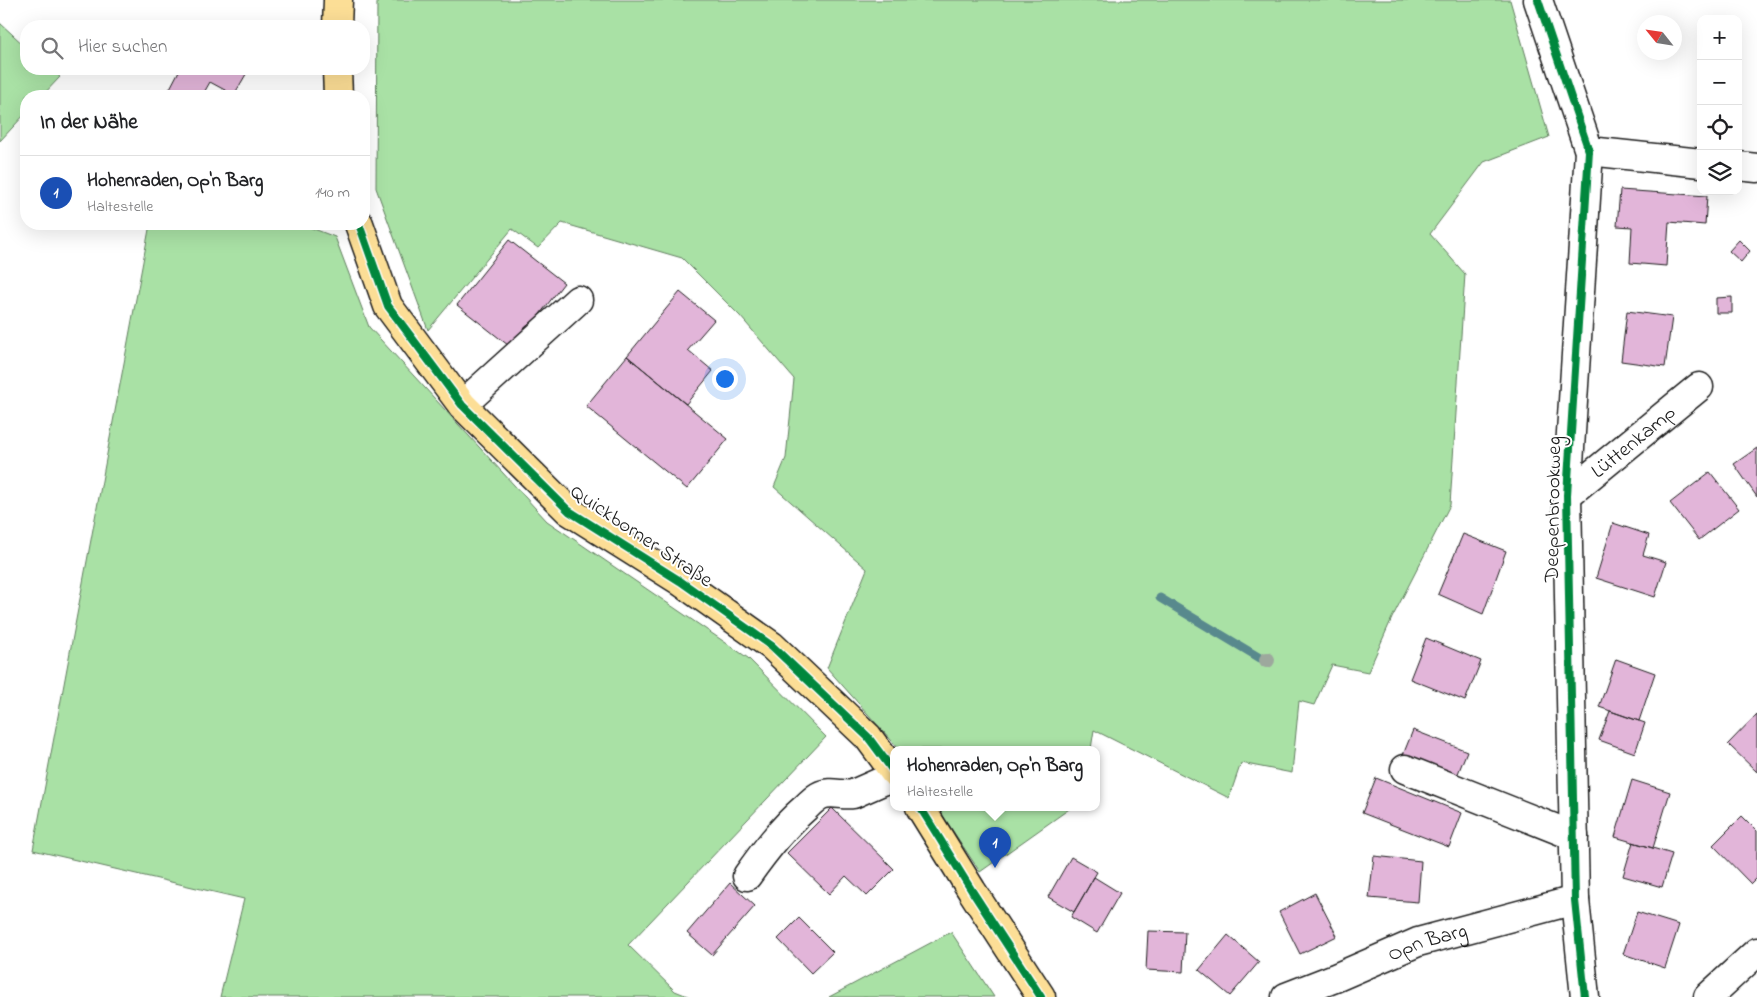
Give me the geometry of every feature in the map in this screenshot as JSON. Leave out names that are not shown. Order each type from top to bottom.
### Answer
[{"type":"main road","points":[[337,20],[338,0]]},
{"type":"main road","points":[[337,75],[338,90]]},
{"type":"main road","name":"Quickborner Straße","points":[[361,230],[388,306],[462,405],[569,511],[680,581],[772,646],[868,737],[890,767]]},
{"type":"main road","points":[[922,811],[1041,997]]},
{"type":"street","name":"Deepenbrookweg","points":[[1538,0],[1589,151],[1567,495],[1575,900],[1585,997]]},
{"type":"street","points":[[1589,151],[1697,163]]},
{"type":"street","points":[[1742,166],[1757,168]]},
{"type":"street","points":[[462,405],[578,300]]},
{"type":"street","name":"Lüttenkamp","points":[[1567,495],[1699,387]]},
{"type":"street","points":[[1405,769],[1574,836]]},
{"type":"street","points":[[747,876],[789,822],[820,795],[828,793],[853,794],[890,778]]},
{"type":"street","name":"Opn Barg","points":[[1286,997],[1418,942],[1575,900]]},
{"type":"street","points":[[1708,997],[1757,952]]},
{"type":"green space","points":[[377,0],[1510,0],[1549,137],[1484,162],[1430,234],[1465,274],[1450,505],[1392,618],[1368,672],[1332,665],[1314,705],[1299,701],[1292,773],[1241,763],[1229,798],[1094,730],[1091,746],[896,746],[827,668],[867,569],[774,487],[786,458],[794,379],[740,316],[682,258],[562,223],[538,248],[512,229],[428,330],[376,188]]},
{"type":"green space","points":[[0,23],[20,41],[20,75],[58,75],[60,77],[48,90],[20,90],[20,119],[0,141]]},
{"type":"green space","points":[[149,230],[317,230],[335,237],[369,327],[547,521],[748,658],[826,737],[628,945],[675,991],[690,997],[220,997],[244,899],[33,850]]},
{"type":"green space","points":[[940,811],[1066,811],[980,872]]},
{"type":"green space","points":[[951,932],[994,997],[829,997]]},
{"type":"building","points":[[177,75],[246,75],[237,90],[225,90],[210,82],[205,90],[169,90]]},
{"type":"building","points":[[1620,190],[1707,196],[1705,225],[1669,222],[1666,266],[1630,263],[1632,227],[1617,226]]},
{"type":"building","points":[[509,240],[564,283],[513,349],[457,305]]},
{"type":"building","points":[[1739,240],[1750,251],[1741,262],[1729,251]]},
{"type":"building","points":[[680,292],[714,320],[688,350],[713,371],[686,404],[627,356]]},
{"type":"building","points":[[1732,297],[1732,313],[1716,313],[1716,298]]},
{"type":"building","points":[[1627,311],[1672,317],[1665,367],[1621,361]]},
{"type":"building","points":[[627,356],[728,439],[687,489],[586,406]]},
{"type":"building","points":[[1757,448],[1757,497],[1734,464]]},
{"type":"building","points":[[1710,472],[1739,509],[1699,540],[1670,503]]},
{"type":"building","points":[[1613,523],[1649,535],[1643,555],[1666,562],[1655,597],[1596,578]]},
{"type":"building","points":[[1463,534],[1506,551],[1483,614],[1438,594]]},
{"type":"building","points":[[1426,638],[1481,661],[1465,701],[1410,679]]},
{"type":"building","points":[[1616,659],[1655,673],[1639,721],[1599,707]]},
{"type":"building","points":[[1610,711],[1645,723],[1635,753],[1599,740]]},
{"type":"building","points":[[1757,714],[1757,772],[1728,744]]},
{"type":"building","points":[[1413,730],[1467,751],[1455,781],[1401,760]]},
{"type":"building","points":[[1376,778],[1462,813],[1449,847],[1362,813]]},
{"type":"building","points":[[1632,780],[1670,792],[1653,848],[1615,837]]},
{"type":"building","points":[[832,808],[894,869],[867,896],[846,876],[829,894],[787,853]]},
{"type":"building","points":[[1742,816],[1757,831],[1757,878],[1751,884],[1713,845]]},
{"type":"building","points":[[1633,842],[1672,854],[1662,887],[1623,876]]},
{"type":"building","points":[[1374,856],[1421,861],[1418,902],[1369,898]]},
{"type":"building","points":[[1071,857],[1097,872],[1074,912],[1048,897]]},
{"type":"building","points":[[1094,877],[1120,893],[1097,933],[1071,917]]},
{"type":"building","points":[[730,883],[755,906],[712,955],[687,933]]},
{"type":"building","points":[[1315,893],[1337,936],[1300,954],[1279,912]]},
{"type":"building","points":[[1637,912],[1679,925],[1665,968],[1623,954]]},
{"type":"building","points":[[799,918],[833,952],[811,973],[778,939]]},
{"type":"building","points":[[1148,931],[1185,932],[1183,972],[1146,970]]},
{"type":"building","points":[[1228,935],[1259,962],[1230,996],[1199,970]]},
{"type":"waterway","points":[[1160,598],[1260,658]]},
{"type":"cycle path","points":[[1538,0],[1589,151],[1567,495],[1575,900],[1585,997]]},
{"type":"cycle path","points":[[361,230],[388,306],[462,405],[569,511],[680,581],[772,646],[868,737],[890,767]]},
{"type":"cycle path","points":[[922,811],[1041,997]]},
{"type":"place","name":"Hohenraden, Op'n Barg","points":[[995,868]]}]
